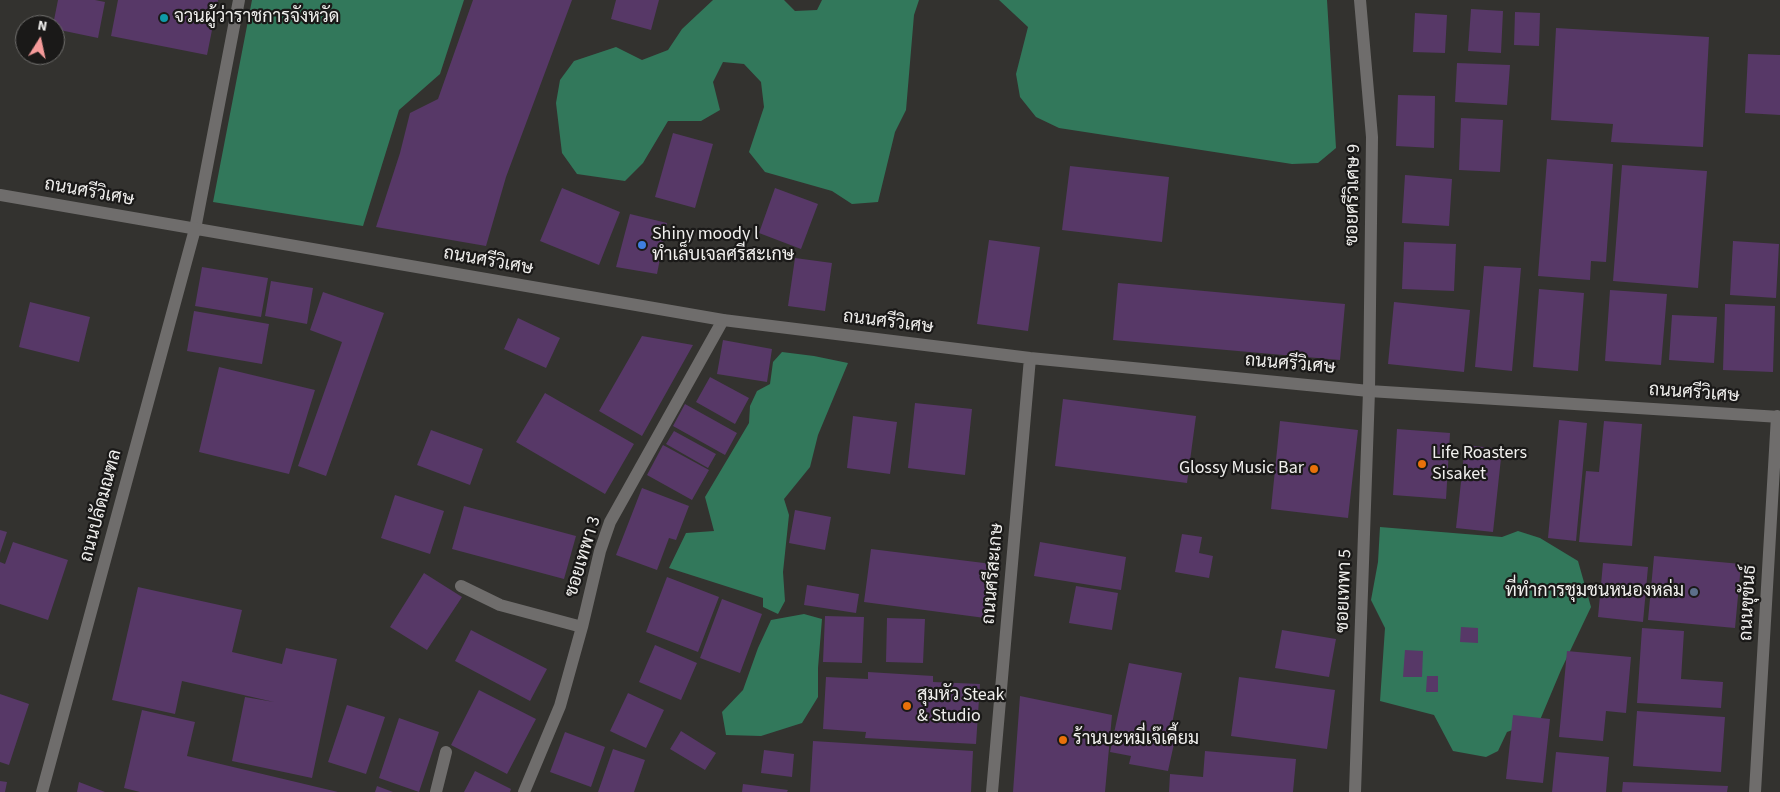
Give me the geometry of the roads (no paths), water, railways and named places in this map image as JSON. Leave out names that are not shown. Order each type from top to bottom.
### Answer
[{"type":"street","name":"ถนนปลัดมณฑล","points":[[42,792],[195,229],[238,0]]},
{"type":"street","name":"ซอยศรีวิเศษ 9","points":[[1360,0],[1372,137],[1369,391]]},
{"type":"street","name":"ถนนศรีวิเศษ","points":[[0,194],[724,320],[1030,358],[1369,391],[1779,417]]},
{"type":"street","name":"ซอยเทพา 3","points":[[524,792],[560,706],[582,627],[600,551],[610,522],[724,320]]},
{"type":"street","name":"ถนนศรีสะเกษ","points":[[992,792],[1030,358]]},
{"type":"street","name":"ซอยเทพา 5","points":[[1355,792],[1369,391]]},
{"type":"street","name":"ถนนขุขันธ์","points":[[1755,792],[1779,417]]},
{"type":"street","points":[[461,586],[500,605],[582,627]]},
{"type":"street","points":[[436,792],[446,752]]},
{"type":"place","name":"จวนผู้ว่าราชการจังหวัด","points":[[164,18]]},
{"type":"place","name":"Shiny moody l ทำเล็บเจลศรีสะเกษ","points":[[642,245]]},
{"type":"place","name":"Life Roasters Sisaket","points":[[1422,464]]},
{"type":"place","name":"Glossy Music Bar","points":[[1314,469]]},
{"type":"place","name":"ที่ทำการชุมชนหนองหล่ม","points":[[1694,592]]},
{"type":"place","name":"สุมหัว Steak & Studio","points":[[907,706]]},
{"type":"place","name":"ร้านบะหมี่เจ๊เคี้ยม","points":[[1063,740]]}]
